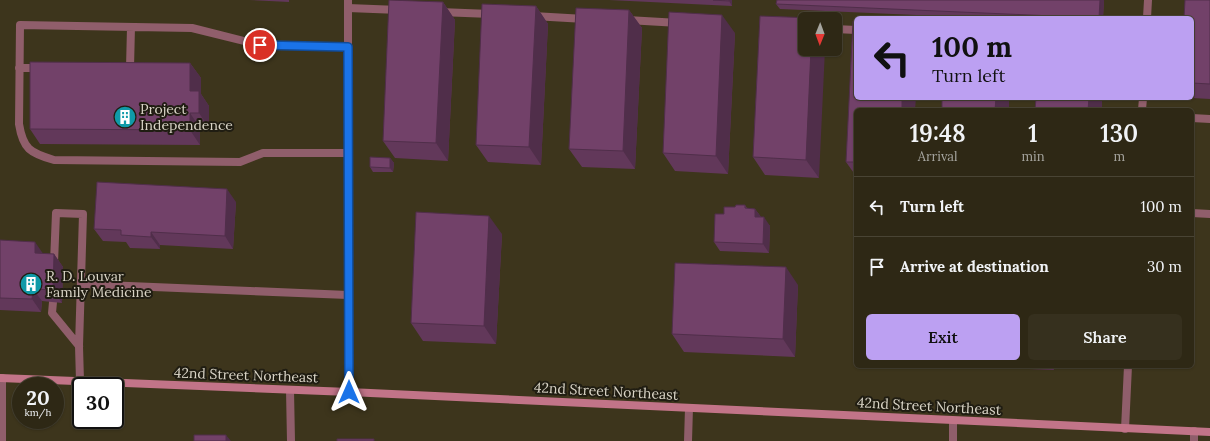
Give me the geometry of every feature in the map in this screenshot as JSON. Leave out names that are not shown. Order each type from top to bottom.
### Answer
[{"type":"street","points":[[1147,16],[1148,0]]},
{"type":"street","points":[[349,392],[348,4],[404,10]]},
{"type":"street","points":[[428,11],[497,14]]},
{"type":"street","points":[[527,16],[596,19]]},
{"type":"street","points":[[620,20],[688,23]]},
{"type":"street","points":[[348,47],[260,45],[192,28],[20,25],[19,68],[19,124],[21,138],[29,149],[39,156],[54,160],[240,162],[263,153],[348,153]]},
{"type":"street","points":[[114,68],[130,68],[131,27]]},
{"type":"street","points":[[842,29],[854,30]]},
{"type":"street","points":[[19,68],[51,68]]},
{"type":"street","points":[[1194,118],[1210,119]]},
{"type":"street","points":[[53,266],[56,212],[83,214],[79,346],[80,377]]},
{"type":"street","points":[[1194,213],[1210,214]]},
{"type":"street","points":[[81,284],[348,295]]},
{"type":"street","points":[[52,302],[52,313],[79,346]]},
{"type":"street","points":[[1125,429],[1128,368]]},
{"type":"street","points":[[1,378],[2,441]]},
{"type":"street","name":"42nd Street Northeast","points":[[1,378],[72,381]]},
{"type":"street","name":"42nd Street Northeast","points":[[124,383],[1210,432]]},
{"type":"street","points":[[290,390],[290,441]]},
{"type":"street","points":[[688,441],[689,408]]},
{"type":"street","points":[[953,421],[953,441]]},
{"type":"street","points":[[1194,431],[1194,441]]},
{"type":"building","points":[[389,0],[443,2],[436,143],[383,141]]},
{"type":"building","points":[[777,0],[1100,0],[1099,16],[1053,16],[776,4]]},
{"type":"building","points":[[1185,0],[1210,0],[1210,84],[1194,83],[1194,16],[1184,16]]},
{"type":"building","points":[[482,4],[536,6],[529,147],[476,145]]},
{"type":"building","points":[[576,8],[629,10],[623,151],[569,149]]},
{"type":"building","points":[[669,12],[722,15],[716,156],[663,153]]},
{"type":"building","points":[[760,16],[798,17],[798,56],[811,56],[806,160],[753,157]]},
{"type":"building","points":[[854,21],[854,100],[902,100],[902,108],[854,108],[854,162],[846,162]]},
{"type":"building","name":"Project Independence","points":[[30,62],[190,63],[190,91],[199,91],[199,113],[190,113],[190,130],[30,129]]},
{"type":"building","points":[[942,100],[996,100],[995,108],[942,108]]},
{"type":"building","points":[[1036,100],[1089,100],[1088,108],[1035,108]]},
{"type":"building","points":[[370,157],[390,158],[390,168],[370,167]]},
{"type":"building","points":[[97,182],[227,189],[225,236],[151,232],[151,237],[121,235],[121,230],[94,229]]},
{"type":"building","points":[[736,205],[745,205],[745,208],[755,209],[755,217],[764,217],[763,244],[714,242],[715,214],[724,214],[724,207],[735,207]]},
{"type":"building","points":[[416,212],[489,216],[484,326],[411,323]]},
{"type":"building","name":"R. D. Louvar Family Medicine","points":[[0,240],[35,242],[35,253],[54,254],[53,290],[33,289],[32,299],[0,298]]},
{"type":"building","points":[[675,263],[786,267],[783,339],[672,334]]},
{"type":"building","points":[[194,435],[226,435],[226,441],[194,441]]},
{"type":"building","points":[[337,439],[374,439],[374,441],[337,441]]},
{"type":"place","name":"Project Independence","points":[[125,117]]},
{"type":"place","name":"R. D. Louvar Family Medicine","points":[[31,284]]},
{"type":"route","points":[[260,45],[348,47],[349,392]]}]
